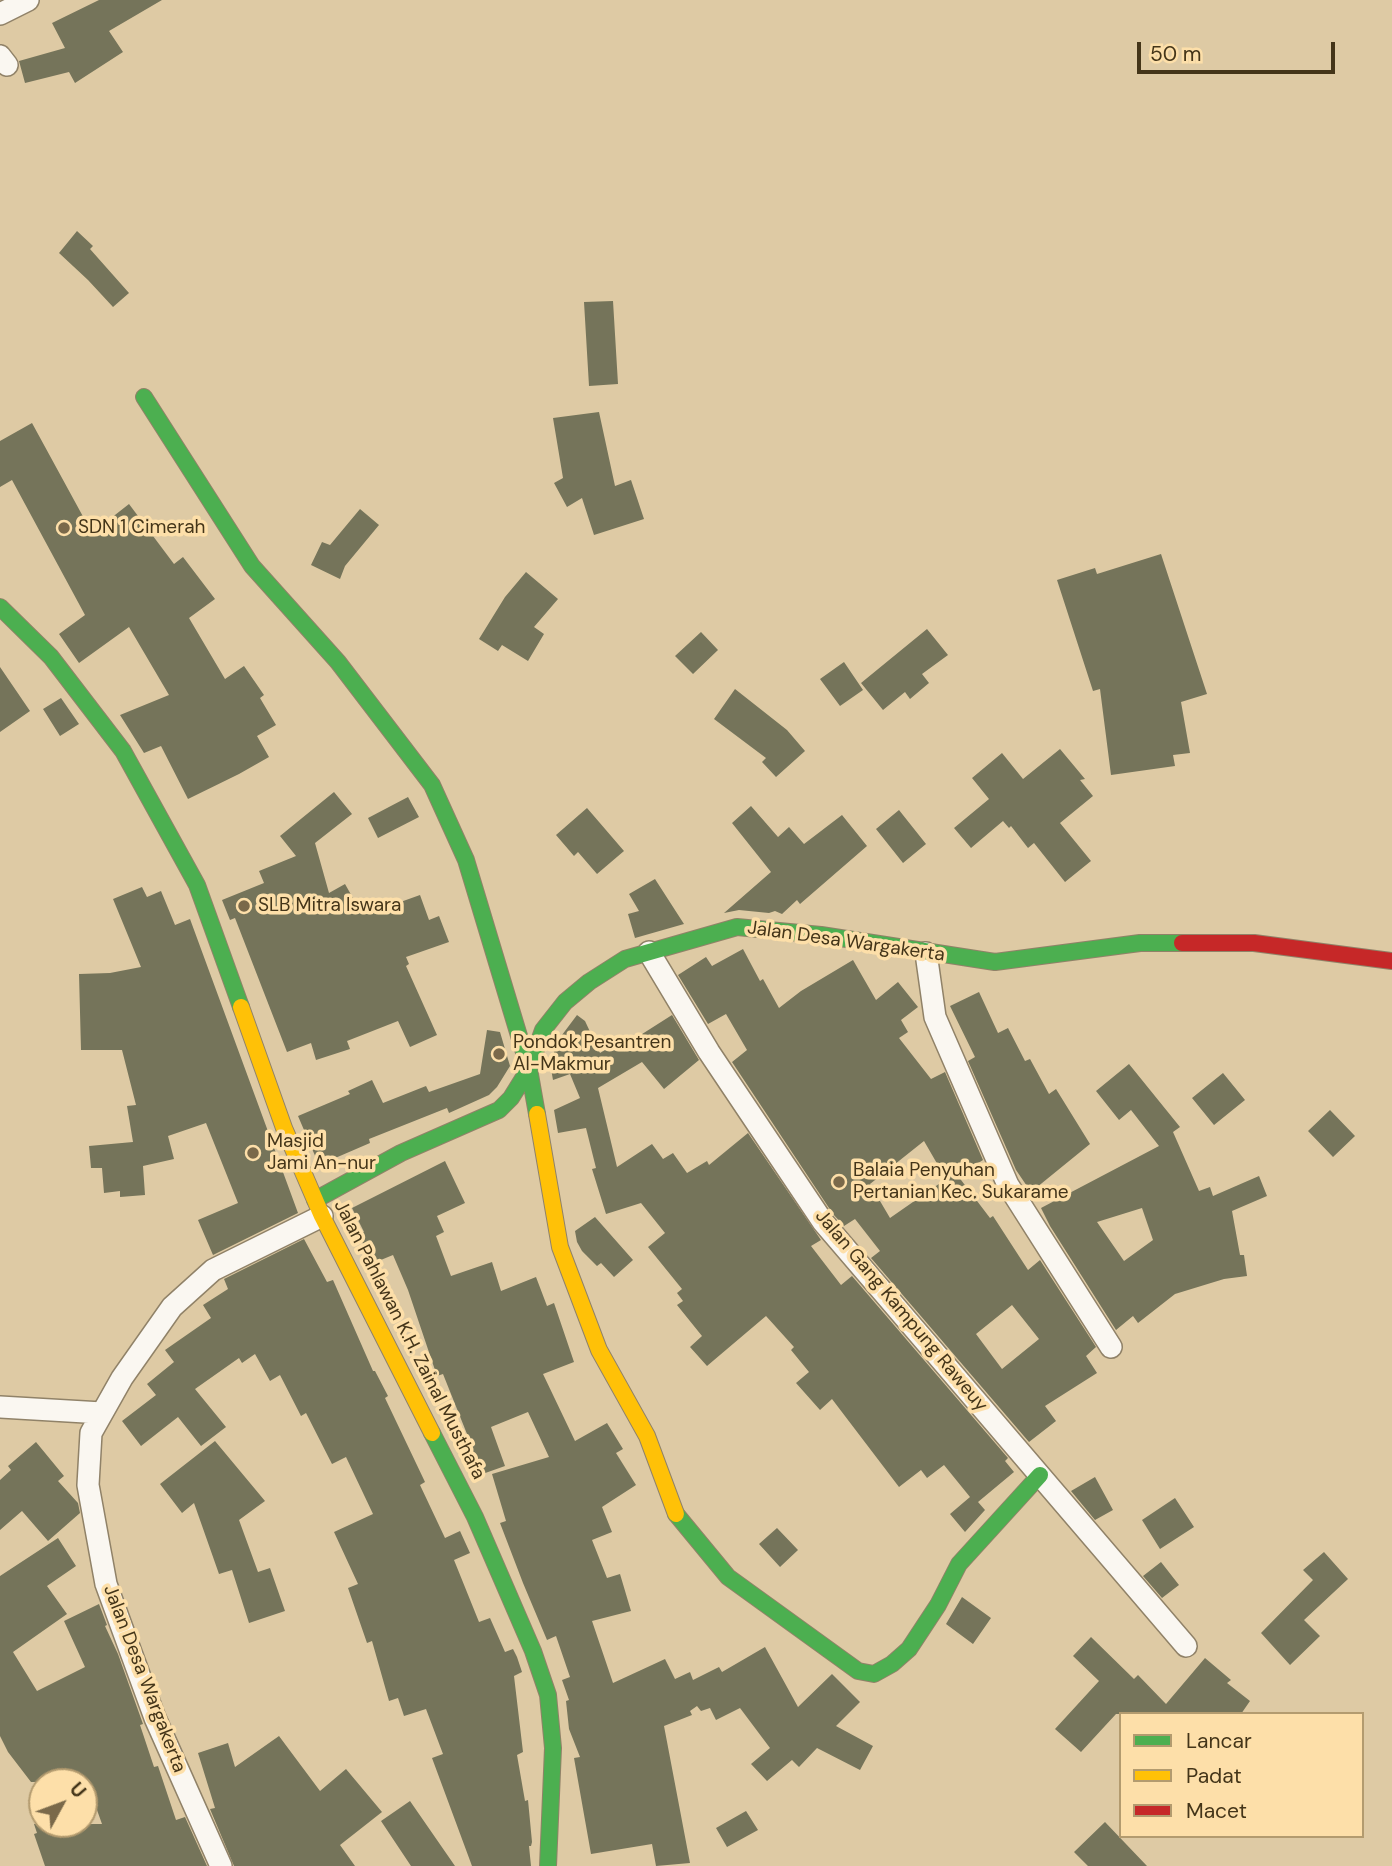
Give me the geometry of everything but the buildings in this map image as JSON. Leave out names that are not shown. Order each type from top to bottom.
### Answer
[{"type":"street","points":[[0,14],[28,0]]},
{"type":"street","points":[[144,397],[252,566],[338,662],[432,785],[466,860],[529,1069],[560,1247],[599,1350],[647,1436],[676,1514],[728,1577],[858,1671],[874,1674],[892,1664],[909,1649],[938,1605],[959,1564],[1040,1475]]},
{"type":"street","name":"Jalan Pahlawan K.H. Zainal Musthafa","points":[[0,607],[51,657],[123,751],[197,885],[284,1128],[318,1208],[475,1517],[548,1695],[553,1748],[548,1866]]},
{"type":"street","name":"Jalan Desa Wargakerta","points":[[221,1866],[155,1718],[106,1584],[88,1485],[91,1433],[122,1378],[172,1307],[213,1270],[318,1208],[401,1153],[499,1110],[511,1098],[529,1069],[543,1030],[565,1002],[589,982],[625,959],[737,927],[821,935],[995,962],[1140,943],[1254,943],[1392,961]]},
{"type":"street","name":"Jalan Gang Kampung Raweuy","points":[[649,952],[709,1052],[823,1222],[1186,1646]]},
{"type":"street","points":[[926,953],[935,1017],[1008,1185],[1111,1347]]},
{"type":"street","points":[[0,1406],[102,1413]]},
{"type":"traffic: fast","points":[[144,397],[252,566],[338,662],[432,785],[466,860],[529,1069],[537,1114]]},
{"type":"traffic: fast","points":[[0,607],[51,657],[123,751],[197,885],[241,1007]]},
{"type":"traffic: fast","points":[[315,1200],[401,1153],[499,1110],[511,1098],[529,1069],[543,1030],[565,1002],[589,982],[625,959],[737,927],[821,935],[995,962],[1140,943],[1182,943]]},
{"type":"traffic: fast","points":[[432,1433],[475,1517],[533,1651],[548,1695],[553,1748],[548,1866]]},
{"type":"traffic: fast","points":[[676,1514],[728,1577],[858,1671],[874,1674],[892,1664],[909,1649],[938,1605],[959,1564],[1040,1475]]},
{"type":"traffic: slow","points":[[241,1007],[284,1128],[322,1216],[432,1433]]},
{"type":"traffic: slow","points":[[537,1114],[560,1247],[599,1350],[647,1436],[676,1514]]},
{"type":"traffic: jam","points":[[1182,943],[1254,943],[1392,961]]},
{"type":"place","name":"SDN 1 Cimerah","points":[[64,528]]},
{"type":"place","name":"SLB Mitra Iswara","points":[[244,906]]},
{"type":"place","name":"Pondok Pesantren Al-Makmur","points":[[499,1054]]},
{"type":"place","name":"Masjid Jami An-nur","points":[[253,1153]]},
{"type":"place","name":"Balaia Penyuhan Pertanian Kec. Sukarame","points":[[839,1182]]}]
